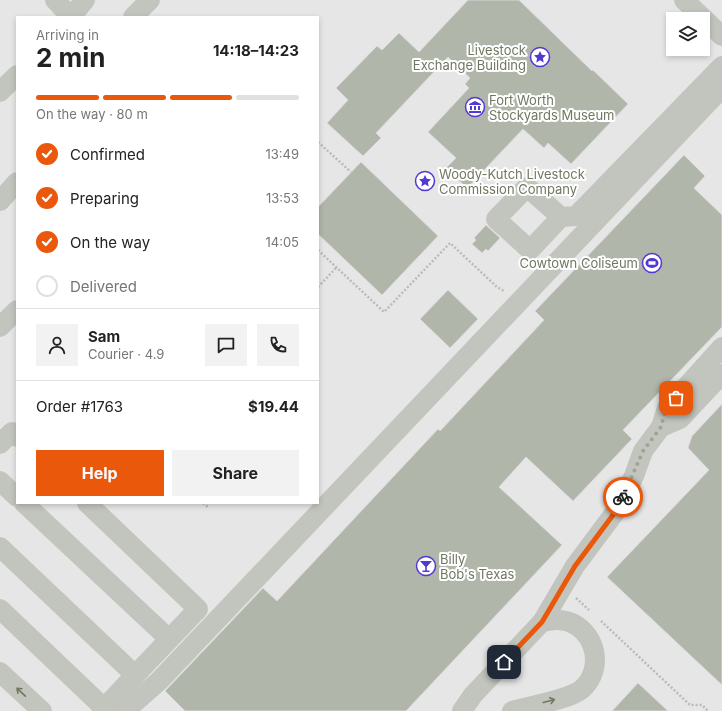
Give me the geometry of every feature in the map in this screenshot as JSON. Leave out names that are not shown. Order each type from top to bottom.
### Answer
[{"type":"street","points":[[55,0],[70,16]]},
{"type":"street","points":[[72,16],[85,0]]},
{"type":"street","points":[[134,16],[150,0]]},
{"type":"street","points":[[684,0],[722,36]]},
{"type":"street","points":[[561,217],[576,216],[722,66]]},
{"type":"street","points":[[0,92],[16,76]]},
{"type":"street","points":[[125,711],[164,675],[722,88]]},
{"type":"street","points":[[0,201],[16,183]]},
{"type":"street","points":[[0,327],[16,311]]},
{"type":"street","points":[[462,711],[481,686],[542,622],[563,586],[616,511],[634,476],[643,451],[661,427],[666,408],[722,347]]},
{"type":"street","points":[[661,427],[680,419],[722,374]]},
{"type":"street","points":[[0,444],[12,432],[16,436]]},
{"type":"street","points":[[0,481],[16,496]]},
{"type":"street","points":[[25,504],[169,640]]},
{"type":"street","points":[[0,609],[106,710],[135,675],[198,609],[88,504]]},
{"type":"street","points":[[0,548],[135,675]]},
{"type":"street","points":[[512,711],[571,696],[590,680],[594,669],[596,657],[593,645],[587,634],[578,626],[566,621],[554,620],[542,622]]},
{"type":"street","points":[[0,672],[42,711]]},
{"type":"path","points":[[319,143],[351,172]]},
{"type":"path","points":[[319,251],[384,312],[450,243],[497,287],[520,300]]},
{"type":"path","points":[[319,286],[337,267]]},
{"type":"path","points":[[204,504],[208,507]]},
{"type":"path","points":[[563,586],[592,612]]},
{"type":"path","points":[[598,618],[690,705],[702,705],[708,711]]},
{"type":"shaded area","points":[[0,0],[722,0],[722,711],[0,711]]},
{"type":"building","points":[[468,0],[519,0],[628,104],[571,164],[548,143],[544,148],[523,129],[467,188],[446,168],[456,158],[428,132],[469,88],[465,84],[470,78],[448,57],[376,133],[381,138],[363,156],[327,123],[348,100],[336,88],[377,46],[382,50],[399,33],[419,52]]},
{"type":"building","points":[[684,155],[705,176],[694,188],[722,215],[722,327],[623,430],[632,439],[573,501],[526,457],[499,487],[562,545],[406,711],[185,711],[165,691],[263,588],[277,601],[438,429],[440,431],[544,320],[535,311]]},
{"type":"building","points":[[361,162],[438,236],[382,295],[319,235],[319,206]]},
{"type":"building","points":[[486,225],[500,238],[488,251],[486,249],[482,253],[472,244],[476,240],[474,238]]},
{"type":"building","points":[[448,290],[478,319],[450,348],[420,319]]},
{"type":"building","points":[[722,404],[722,685],[607,577],[709,470],[688,448],[692,436]]},
{"type":"building","points":[[638,683],[668,711],[612,711]]},
{"type":"way so far","points":[[623,497],[634,476],[643,451],[661,427],[666,408],[676,398]]},
{"type":"place","name":"Livestock Exchange Building","points":[[540,57]]},
{"type":"place","name":"Fort Worth Stockyards Museum","points":[[475,107]]},
{"type":"place","name":"Woody-Kutch Livestock Commission Company","points":[[425,181]]},
{"type":"place","name":"Cowtown Coliseum","points":[[652,263]]},
{"type":"place","name":"Billy Bob's Texas","points":[[426,566]]},
{"type":"route","points":[[504,662],[542,622],[575,566],[616,511],[623,497]]}]
